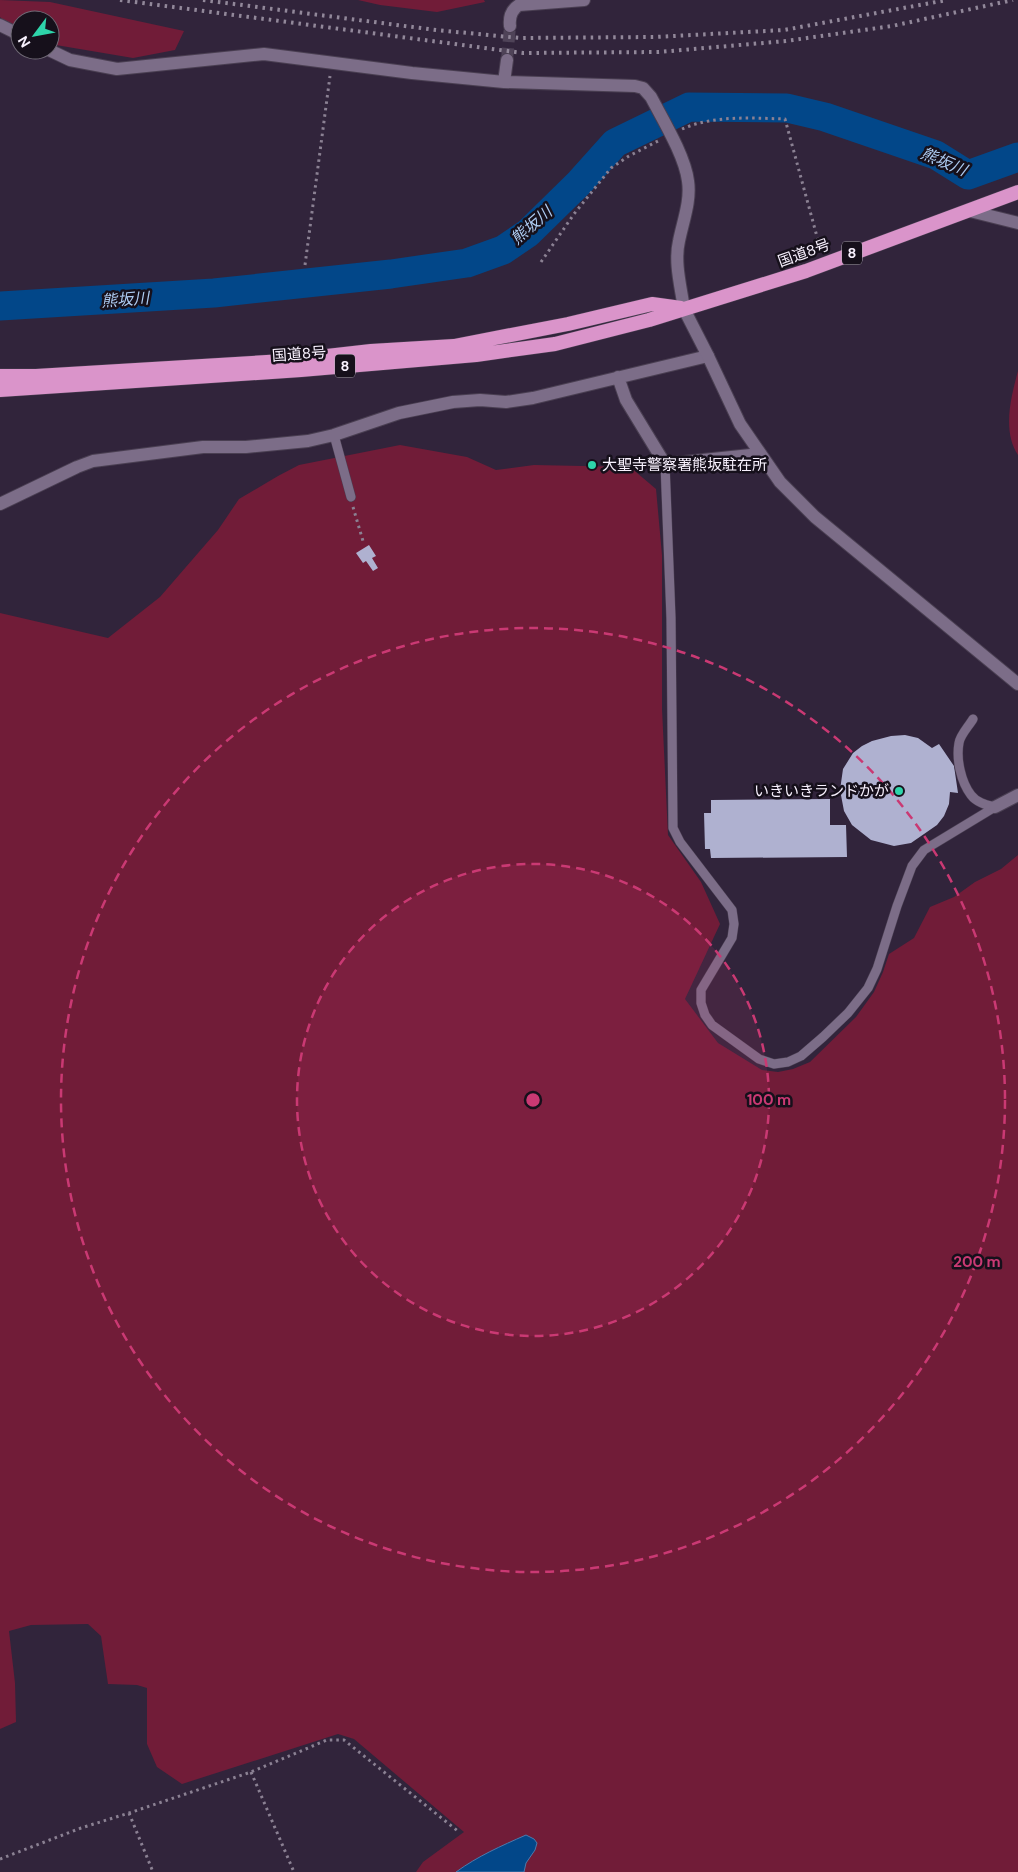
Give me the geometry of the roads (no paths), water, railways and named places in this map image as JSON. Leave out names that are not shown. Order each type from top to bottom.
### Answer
[{"type":"highway","name":"国道8号","points":[[0,390],[301,370],[476,355],[555,344],[649,320],[806,271],[1018,192]]},
{"type":"highway","name":"国道8号","points":[[0,376],[36,376],[283,361],[372,351],[454,346],[568,324],[652,304],[684,309]]},
{"type":"street","points":[[510,26],[509,17],[515,8],[520,5],[584,0]]},
{"type":"street","points":[[60,55],[70,60],[116,69],[264,54],[504,82],[635,86],[643,88],[651,97],[685,164],[688,182],[684,222],[678,241],[677,258],[684,309],[740,424],[780,482],[816,517],[1018,684]]},
{"type":"street","points":[[504,82],[507,60]]},
{"type":"street","points":[[970,211],[1018,222]]},
{"type":"street","points":[[0,504],[93,461],[203,447],[246,447],[308,442],[408,411],[453,402],[480,400],[506,402],[533,398],[708,356]]},
{"type":"street","points":[[618,377],[626,400],[664,464],[760,454]]},
{"type":"street","points":[[995,807],[1018,795]]},
{"type":"lane","points":[[334,435],[351,497]]},
{"type":"lane","points":[[664,464],[670,618],[673,828],[680,842],[732,910],[734,924],[732,938],[701,990],[701,1003],[705,1015],[712,1025],[759,1059],[774,1064],[788,1062],[801,1056],[848,1013],[868,988],[877,969],[912,866],[924,850],[995,807]]},
{"type":"lane","points":[[973,719],[959,741],[958,760],[971,796],[982,803],[995,807]]},
{"type":"water","points":[[526,1835],[537,1843],[535,1850],[526,1863],[524,1872],[456,1872],[481,1856]]},
{"type":"waterway","name":"熊坂川","points":[[0,306],[214,293],[391,274],[467,263],[503,250],[528,233],[580,182],[615,143],[689,107],[787,108],[825,117],[936,155],[968,175],[1018,157]]},
{"type":"tunnel","points":[[507,60],[510,26]]},
{"type":"railway","points":[[120,0],[523,53],[659,52],[786,41],[892,26],[1013,0]]},
{"type":"railway","points":[[203,0],[436,30],[520,38],[655,37],[784,30],[947,0]]},
{"type":"place","name":"大聖寺警察署熊坂駐在所","points":[[592,465]]},
{"type":"place","name":"いきいきランドかが","points":[[899,791]]}]
